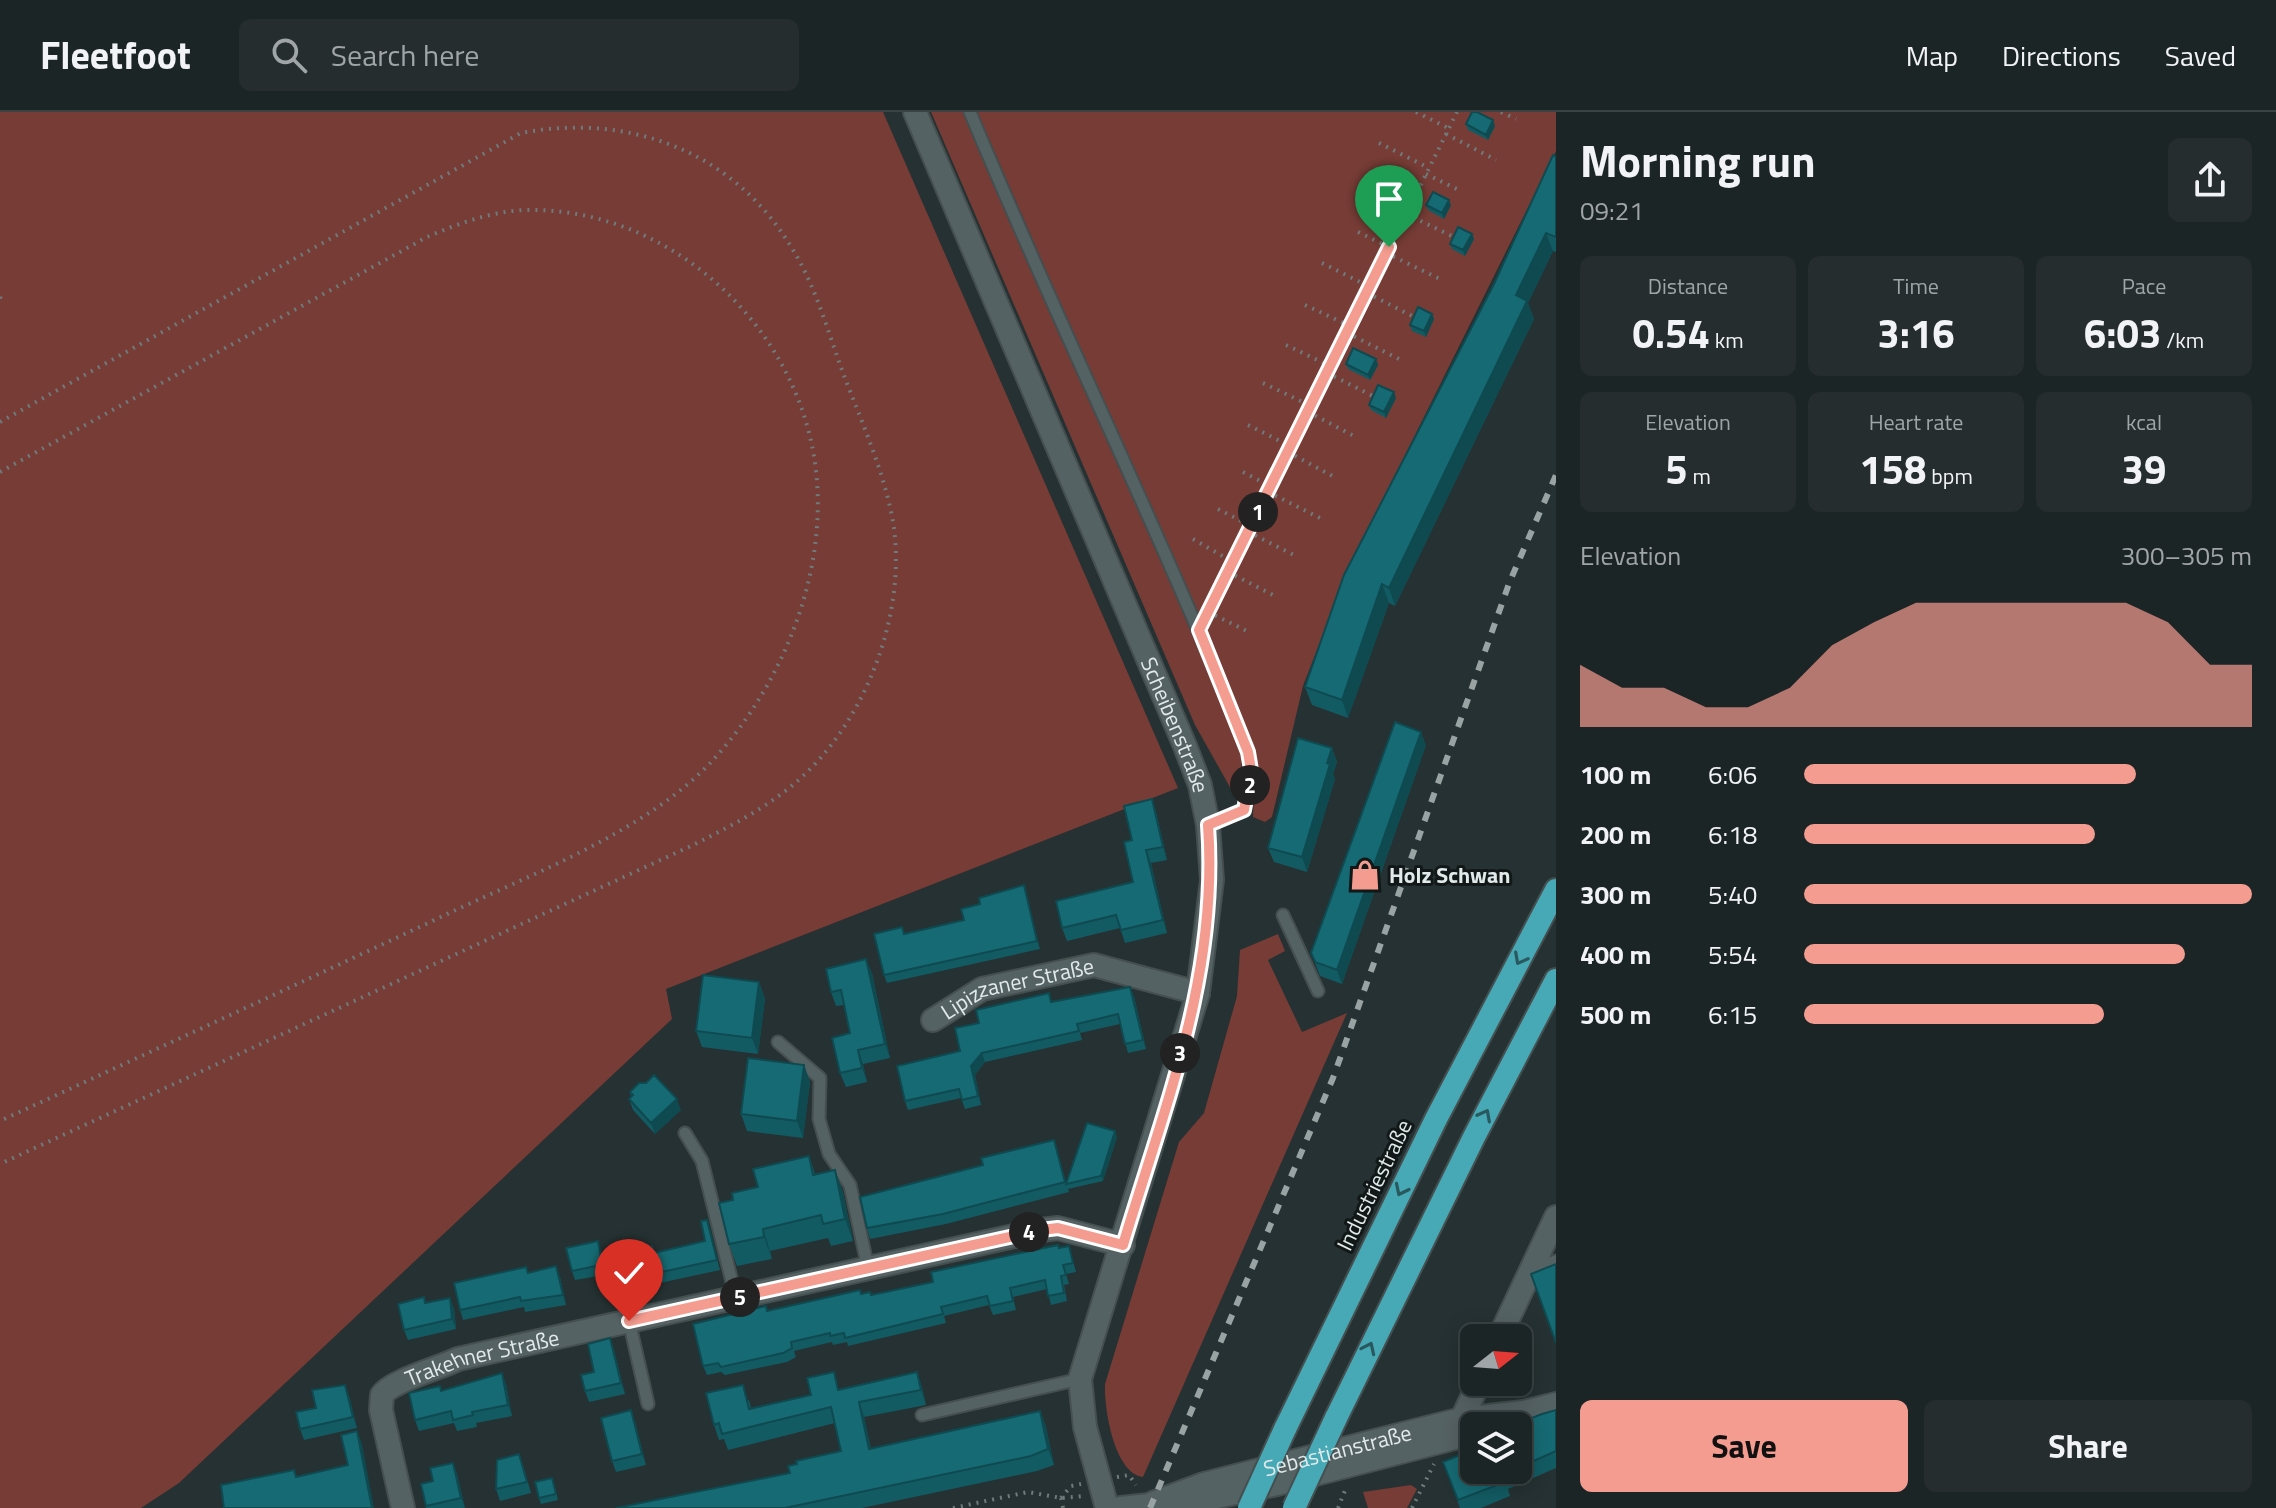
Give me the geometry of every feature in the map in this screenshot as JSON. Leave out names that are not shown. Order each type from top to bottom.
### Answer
[{"type":"highway","name":"Industriestraße","points":[[1249,1508],[1436,1119],[1556,890]]},
{"type":"highway","points":[[1294,1508],[1453,1179],[1556,980]]},
{"type":"street","name":"Scheibenstraße","points":[[915,112],[1185,746],[1200,785],[1208,825],[1212,880],[1198,993],[1080,1379],[1085,1427],[1107,1508]]},
{"type":"street","name":"Lipizzaner Straße","points":[[933,1020],[982,989],[1094,965],[1198,993]]},
{"type":"street","points":[[1508,1324],[1545,1263],[1556,1217]]},
{"type":"street","name":"Trakehner Straße","points":[[403,1508],[381,1410],[386,1389],[458,1359],[1058,1228],[1123,1245]]},
{"type":"street","name":"Sebastianstraße","points":[[1524,1412],[1556,1404]]},
{"type":"street","name":"Sebastianstraße","points":[[1121,1508],[1153,1503],[1204,1484],[1460,1428]]},
{"type":"lane","points":[[970,112],[1035,269],[1199,630],[1248,752],[1251,770],[1244,810],[1208,825]]},
{"type":"lane","points":[[1283,915],[1318,991]]},
{"type":"lane","points":[[778,1042],[820,1078],[819,1119],[829,1154],[850,1185],[868,1268]]},
{"type":"lane","points":[[685,1133],[708,1178],[736,1298]]},
{"type":"lane","points":[[629,1321],[648,1404]]},
{"type":"lane","points":[[922,1415],[1080,1379]]},
{"type":"path","points":[[1416,112],[1496,160]]},
{"type":"path","points":[[1199,630],[1457,112]]},
{"type":"path","points":[[1501,112],[1516,119]]},
{"type":"path","points":[[0,422],[521,133],[550,125],[616,126],[676,143],[724,169],[775,220],[811,287],[884,481],[896,549],[884,638],[862,693],[845,724],[818,760],[764,807],[691,846],[0,1164]]},
{"type":"path","points":[[1379,143],[1429,168]]},
{"type":"path","points":[[1426,174],[1461,191]]},
{"type":"path","points":[[1359,183],[1409,207]]},
{"type":"path","points":[[0,472],[427,237],[495,213],[529,210],[567,212],[648,238],[684,256],[733,296],[770,347],[798,404],[809,432],[818,492],[814,552],[785,650],[770,681],[733,737],[686,785],[660,805],[559,861],[0,1121]]},
{"type":"path","points":[[1406,214],[1452,236]]},
{"type":"path","points":[[1358,232],[1389,247]]},
{"type":"path","points":[[1386,253],[1442,280]]},
{"type":"path","points":[[1322,263],[1370,287]]},
{"type":"path","points":[[1367,293],[1414,317]]},
{"type":"path","points":[[1305,305],[1350,326]]},
{"type":"path","points":[[1347,333],[1403,361]]},
{"type":"path","points":[[1286,345],[1330,366]]},
{"type":"path","points":[[1327,373],[1373,396]]},
{"type":"path","points":[[1263,383],[1311,406]]},
{"type":"path","points":[[1308,412],[1356,437]]},
{"type":"path","points":[[1248,425],[1336,478]]},
{"type":"path","points":[[1243,472],[1271,486]]},
{"type":"path","points":[[1268,492],[1324,520]]},
{"type":"path","points":[[1218,509],[1251,526]]},
{"type":"path","points":[[1248,532],[1296,556]]},
{"type":"path","points":[[1193,539],[1233,562]]},
{"type":"path","points":[[1228,572],[1275,596]]},
{"type":"path","points":[[1208,612],[1251,633]]},
{"type":"path","points":[[1412,1508],[1439,1454]]},
{"type":"path","points":[[1129,1475],[1136,1485]]},
{"type":"path","points":[[1338,1508],[1349,1482]]},
{"type":"path","points":[[953,1508],[1028,1492],[1061,1498],[1063,1508]]},
{"type":"shaded area","points":[[0,112],[883,112],[1178,788],[666,989],[672,1019],[179,1483],[141,1508],[0,1508]]},
{"type":"shaded area","points":[[931,112],[967,112],[1241,746],[1242,794],[1231,789],[1195,725]]},
{"type":"shaded area","points":[[977,112],[1556,112],[1556,151],[1347,572],[1303,686],[1272,817],[1265,822],[1253,817],[1255,762],[1251,745],[1204,633],[1209,623],[1203,608],[1198,619]]},
{"type":"shaded area","points":[[1278,934],[1285,951],[1268,960],[1302,1032],[1347,1013],[1143,1477],[1133,1473],[1118,1452],[1106,1408],[1105,1384],[1179,1142],[1204,1113],[1237,996],[1240,950]]},
{"type":"shaded area","points":[[1411,1485],[1417,1489],[1407,1508],[1368,1508],[1363,1492]]},
{"type":"building","points":[[1472,112],[1493,120],[1486,135],[1466,124]]},
{"type":"building","points":[[1553,155],[1556,157],[1556,237],[1546,233],[1516,295],[1527,301],[1389,588],[1382,584],[1342,700],[1305,687],[1344,575],[1494,284]]},
{"type":"building","points":[[1433,192],[1449,200],[1442,213],[1426,205]]},
{"type":"building","points":[[1458,227],[1472,234],[1463,250],[1450,244]]},
{"type":"building","points":[[1418,307],[1432,314],[1424,331],[1410,325]]},
{"type":"building","points":[[1353,348],[1376,359],[1368,375],[1346,364]]},
{"type":"building","points":[[1378,385],[1394,392],[1384,412],[1369,405]]},
{"type":"building","points":[[1395,722],[1421,732],[1337,970],[1315,962],[1311,953]]},
{"type":"building","points":[[1298,738],[1332,748],[1302,857],[1268,848]]},
{"type":"building","points":[[1152,799],[1163,847],[1146,850],[1163,920],[1121,930],[1116,915],[1062,928],[1056,901],[1133,882],[1124,842],[1132,840],[1124,806]]},
{"type":"building","points":[[1024,885],[1037,941],[884,975],[874,934],[902,927],[904,934],[964,920],[961,909],[980,904],[979,898]]},
{"type":"building","points":[[866,959],[885,1044],[858,1050],[862,1068],[840,1073],[832,1038],[850,1033],[841,990],[831,992],[826,969]]},
{"type":"building","points":[[703,975],[759,982],[752,1038],[696,1031]]},
{"type":"building","points":[[1130,987],[1143,1040],[1125,1044],[1118,1014],[1077,1024],[1079,1031],[982,1053],[971,1066],[978,1096],[962,1100],[959,1089],[905,1101],[897,1066],[960,1051],[955,1028],[979,1023],[976,1010],[1049,993],[1051,1002]]},
{"type":"building","points":[[748,1058],[804,1065],[797,1121],[741,1114]]},
{"type":"building","points":[[654,1075],[677,1099],[651,1123],[629,1099],[633,1095],[630,1092],[639,1083],[646,1083]]},
{"type":"building","points":[[1087,1123],[1115,1131],[1101,1176],[1066,1184]]},
{"type":"building","points":[[1054,1140],[1065,1182],[943,1214],[867,1228],[860,1197],[983,1165],[981,1158]]},
{"type":"building","points":[[809,1156],[813,1175],[835,1170],[845,1219],[823,1224],[821,1215],[763,1229],[764,1237],[729,1244],[719,1203],[733,1200],[732,1193],[758,1187],[753,1169]]},
{"type":"building","points":[[707,1220],[717,1260],[606,1284],[601,1265],[572,1271],[566,1248],[598,1241],[601,1258],[652,1246],[654,1253],[705,1241],[701,1221]]},
{"type":"building","points":[[1058,1245],[1059,1248],[1069,1246],[1073,1263],[1063,1265],[1066,1275],[1061,1276],[1064,1293],[1048,1296],[1045,1280],[1010,1288],[1013,1301],[990,1306],[987,1296],[941,1307],[943,1314],[845,1338],[844,1333],[830,1336],[830,1333],[791,1342],[792,1348],[783,1353],[721,1367],[718,1363],[703,1366],[693,1324],[766,1306],[767,1311],[860,1290],[861,1294],[870,1292],[871,1295],[933,1282],[931,1272]]},
{"type":"building","points":[[1556,1264],[1556,1343],[1531,1274]]},
{"type":"building","points":[[556,1266],[563,1295],[521,1301],[520,1297],[460,1310],[454,1283],[526,1267],[528,1273]]},
{"type":"building","points":[[424,1297],[425,1303],[450,1298],[452,1319],[404,1330],[398,1304]]},
{"type":"building","points":[[610,1338],[621,1383],[585,1391],[581,1375],[594,1372],[588,1344]]},
{"type":"building","points":[[834,1372],[838,1390],[917,1372],[921,1390],[859,1402],[869,1449],[1040,1411],[1048,1449],[1031,1456],[785,1508],[616,1508],[790,1473],[788,1466],[797,1464],[796,1461],[841,1451],[831,1407],[722,1434],[719,1423],[714,1425],[706,1393],[743,1385],[749,1409],[811,1395],[807,1378]]},
{"type":"building","points":[[502,1373],[508,1405],[472,1412],[473,1415],[453,1420],[451,1411],[415,1420],[409,1393],[440,1386],[441,1391]]},
{"type":"building","points":[[345,1385],[353,1417],[300,1429],[296,1412],[316,1408],[312,1390]]},
{"type":"building","points":[[631,1410],[642,1454],[612,1461],[601,1418]]},
{"type":"building","points":[[1556,1410],[1556,1451],[1532,1462],[1532,1418]]},
{"type":"building","points":[[357,1431],[372,1508],[224,1508],[221,1485],[294,1470],[296,1477],[348,1465],[341,1435]]},
{"type":"building","points":[[519,1454],[527,1482],[496,1489],[497,1460]]},
{"type":"building","points":[[1460,1455],[1460,1484],[1500,1484],[1458,1500],[1443,1462]]},
{"type":"building","points":[[453,1463],[461,1498],[426,1506],[421,1484],[433,1481],[430,1468]]},
{"type":"building","points":[[552,1478],[556,1494],[539,1498],[535,1482]]},
{"type":"railway","points":[[1150,1508],[1333,1078],[1510,581],[1556,475]]},
{"type":"place","name":"Holz Schwan","points":[[1365,875]]},
{"type":"route","points":[[629,1321],[1041,1230],[1058,1228],[1123,1245],[1198,993],[1212,880],[1208,825],[1244,810],[1249,790],[1251,770],[1248,752],[1199,630],[1389,247]]}]
